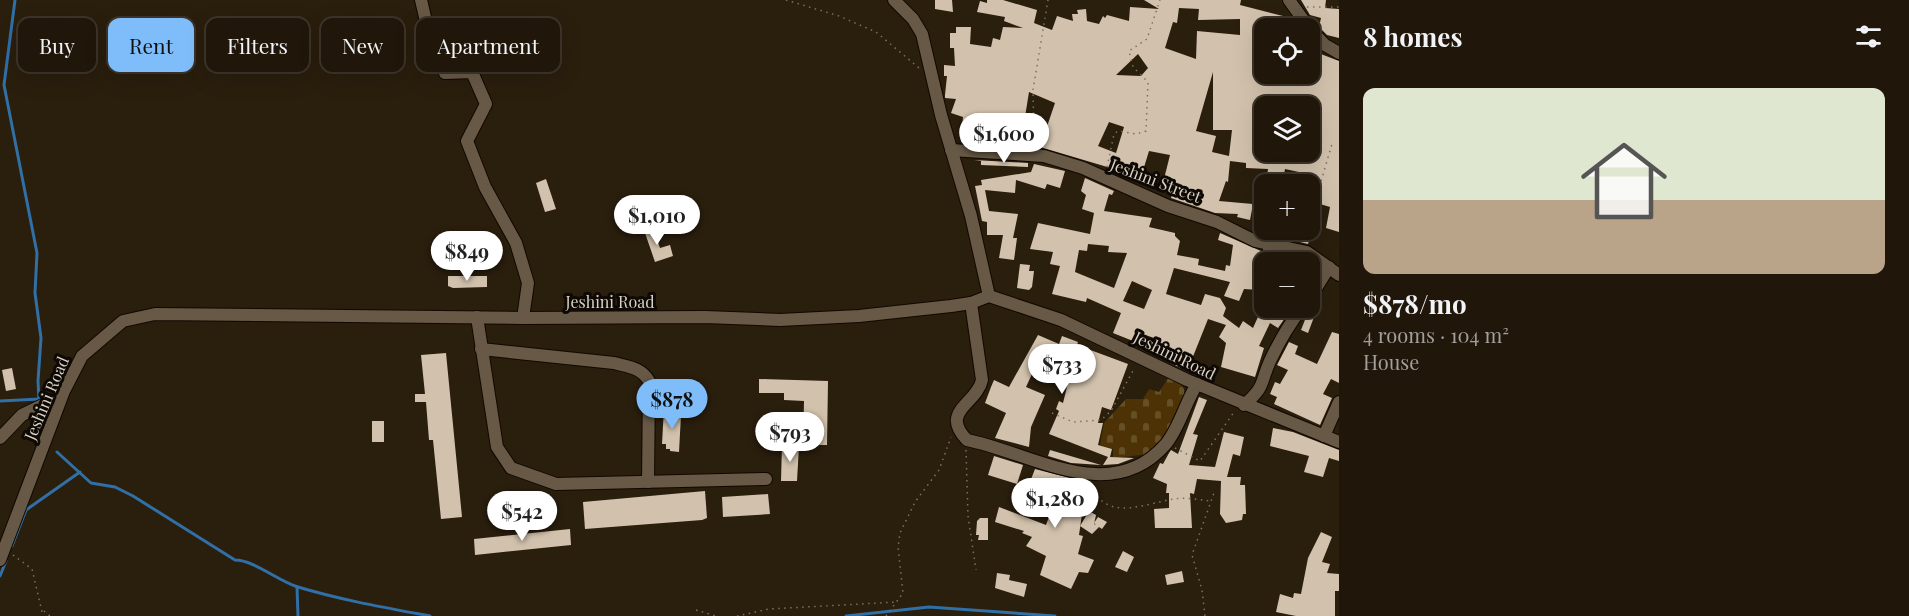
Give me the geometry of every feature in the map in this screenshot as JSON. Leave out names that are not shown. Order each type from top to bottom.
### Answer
[{"type":"street","points":[[421,0],[428,30],[445,73],[472,72],[486,104],[467,141],[485,187],[516,243],[528,283],[523,318]]},
{"type":"street","points":[[894,0],[913,19],[922,34],[951,150],[971,216],[988,296]]},
{"type":"street","points":[[1290,1],[1302,18]]},
{"type":"street","points":[[1320,40],[1339,53]]},
{"type":"street","name":"Jeshini Street","points":[[951,150],[1033,154],[1083,168],[1269,245],[1306,252],[1334,271]]},
{"type":"street","points":[[1269,245],[1269,252]]},
{"type":"street","points":[[1320,287],[1334,271]]},
{"type":"street","name":"Jeshini Road","points":[[2,554],[55,412],[82,356],[104,334],[123,321],[155,314],[212,312],[523,318],[705,317],[780,320],[859,316],[971,303],[988,296],[1061,320],[1244,405],[1339,442]]},
{"type":"street","points":[[971,303],[982,380],[980,387],[961,407],[957,426],[967,441],[1088,475],[1110,476],[1134,470],[1167,443],[1197,384]]},
{"type":"street","points":[[477,317],[497,447],[511,468],[556,484],[766,479]]},
{"type":"street","points":[[1244,405],[1262,386],[1279,343],[1295,318]]},
{"type":"street","points":[[481,349],[614,363],[645,373],[649,381],[648,482]]},
{"type":"street","points":[[0,438],[22,415],[55,399]]},
{"type":"street","points":[[1324,436],[1339,402]]},
{"type":"path","points":[[786,0],[830,13],[876,32],[915,66],[933,77]]},
{"type":"path","points":[[1033,154],[1035,130],[1033,90],[1048,0]]},
{"type":"path","points":[[1102,177],[1109,163],[1114,134],[1118,131],[1136,134],[1146,131],[1148,82],[1133,67],[1128,55],[1134,45],[1147,39],[1160,0]]},
{"type":"path","points":[[1290,1],[1301,7],[1339,7]]},
{"type":"path","points":[[1320,185],[1332,144]]},
{"type":"path","points":[[1052,413],[1074,422],[1101,420],[1111,411],[1141,358]]},
{"type":"path","points":[[1167,443],[1200,461],[1228,418],[1244,405]]},
{"type":"path","points":[[886,616],[903,593],[898,547],[902,524],[939,470],[957,426]]},
{"type":"path","points":[[967,441],[966,492],[976,570]]},
{"type":"path","points":[[1088,475],[1098,497],[1117,508],[1136,508],[1173,499],[1211,501]]},
{"type":"path","points":[[1205,616],[1202,590],[1192,555],[1215,490]]},
{"type":"path","points":[[2,554],[32,568],[44,610],[43,616]]},
{"type":"path","points":[[737,616],[769,609],[898,602]]},
{"type":"path","points":[[44,610],[50,616]]},
{"type":"path","points":[[696,610],[716,616]]},
{"type":"green space","points":[[1169,377],[1179,382],[1184,389],[1185,402],[1170,437],[1146,458],[1141,455],[1113,458],[1113,449],[1100,445],[1104,423],[1126,399],[1143,399],[1149,389],[1159,392]]},
{"type":"building","points":[[935,0],[952,0],[953,12],[935,9]]},
{"type":"building","points":[[987,0],[1003,0],[1037,10],[1034,23],[1052,30],[1057,16],[1073,21],[1072,14],[1078,14],[1077,10],[1086,9],[1087,21],[1099,24],[1103,16],[1105,18],[1107,15],[1129,21],[1130,7],[1159,9],[1144,0],[1241,0],[1240,5],[1291,18],[1254,18],[1254,84],[1320,84],[1320,54],[1339,61],[1339,232],[1326,228],[1330,207],[1320,204],[1320,174],[1285,169],[1284,174],[1267,174],[1268,169],[1246,168],[1246,163],[1230,161],[1228,182],[1226,181],[1219,201],[1253,204],[1250,220],[1237,217],[1238,214],[1215,213],[1171,198],[1172,194],[1161,191],[1170,155],[1149,151],[1141,177],[1040,147],[1055,103],[1029,92],[1024,123],[1033,123],[1031,141],[1023,140],[1020,146],[961,142],[963,117],[951,113],[956,99],[945,98],[947,76],[944,76],[944,65],[955,66],[954,48],[950,48],[950,33],[956,33],[956,27],[971,27],[970,44],[991,47],[993,38],[1000,40],[1003,27],[1023,28],[1004,21],[1005,17],[977,12],[980,1],[987,3]],"holes":[[[1179,8],[1199,9],[1198,20],[1240,19],[1240,35],[1197,31],[1196,59],[1165,48],[1173,22],[1177,23]],[[1138,54],[1148,68],[1141,76],[1116,75]],[[1213,72],[1213,130],[1232,130],[1229,156],[1212,152],[1216,136],[1196,131]],[[1109,122],[1124,127],[1116,153],[1098,146]]]},
{"type":"building","points":[[1301,0],[1326,0],[1325,8],[1339,9],[1339,38],[1327,35],[1320,28],[1321,18],[1310,15]]},
{"type":"building","points":[[974,160],[1028,163],[1028,167],[981,165],[981,161]]},
{"type":"building","points":[[1034,164],[1065,171],[1060,188],[1047,184],[1045,189],[1016,180],[1015,193],[985,190],[989,211],[1018,214],[1013,238],[1017,238],[1014,260],[999,258],[1003,235],[987,235],[987,222],[982,221],[975,186],[982,185],[981,180],[1031,172]]},
{"type":"building","points":[[1085,178],[1114,191],[1112,195],[1109,194],[1104,211],[1152,218],[1149,227],[1175,233],[1180,241],[1177,255],[1199,259],[1198,265],[1225,271],[1226,265],[1230,266],[1233,245],[1218,240],[1220,233],[1261,251],[1254,252],[1254,290],[1244,289],[1239,301],[1224,296],[1230,282],[1174,268],[1166,294],[1201,305],[1205,294],[1220,298],[1226,308],[1223,316],[1239,328],[1243,321],[1253,328],[1258,318],[1285,318],[1278,328],[1270,323],[1259,346],[1264,348],[1255,377],[1221,367],[1226,343],[1219,337],[1226,325],[1208,319],[1190,364],[1184,362],[1181,368],[1170,363],[1172,358],[1150,352],[1154,338],[1137,332],[1133,341],[1113,333],[1121,313],[1087,298],[1086,302],[1052,294],[1060,266],[1050,264],[1053,252],[1030,249],[1038,223],[1090,234],[1094,213],[1082,209],[1086,195],[1081,191]],"holes":[[[1088,244],[1109,246],[1108,252],[1127,253],[1114,288],[1075,272],[1079,250],[1087,251]],[[1132,281],[1152,290],[1144,309],[1123,301]]]},
{"type":"building","points":[[546,179],[556,209],[545,212],[536,183]]},
{"type":"building","points":[[653,227],[660,248],[670,245],[673,256],[655,262],[644,230]]},
{"type":"building","points":[[1292,240],[1309,240],[1308,244]]},
{"type":"building","points":[[1020,264],[1030,265],[1029,271],[1034,271],[1032,287],[1029,290],[1017,288]]},
{"type":"building","points":[[448,276],[487,276],[487,287],[453,288],[448,286]]},
{"type":"building","points":[[1306,318],[1314,318],[1308,333],[1301,330]]},
{"type":"building","points":[[1332,332],[1339,334],[1339,383],[1331,379],[1323,394],[1332,398],[1320,425],[1274,404],[1277,397],[1270,394],[1275,382],[1280,384],[1288,370],[1277,365],[1289,342],[1298,346],[1295,354],[1317,364]]},
{"type":"building","points":[[1038,335],[1059,344],[1062,336],[1078,342],[1077,345],[1128,364],[1111,410],[1102,407],[1098,423],[1103,423],[1098,445],[1112,449],[1110,457],[1134,458],[1118,464],[1103,465],[1108,457],[1049,434],[1059,411],[1056,409],[1059,401],[1063,403],[1069,379],[1037,363],[1026,387],[1045,395],[1031,427],[1029,447],[995,438],[1006,413],[985,403],[991,387],[994,380],[1009,387]]},
{"type":"building","points":[[446,353],[462,517],[441,519],[433,440],[429,440],[426,402],[415,402],[415,394],[425,394],[421,355]]},
{"type":"building","points":[[12,368],[16,389],[6,391],[2,370]]},
{"type":"building","points":[[759,379],[828,381],[827,445],[803,445],[804,401],[784,400],[784,393],[759,393]]},
{"type":"building","points":[[1199,397],[1207,400],[1193,434],[1198,435],[1189,465],[1215,467],[1224,432],[1244,437],[1240,456],[1233,454],[1227,477],[1241,477],[1240,485],[1245,485],[1246,514],[1243,514],[1242,520],[1226,523],[1220,514],[1221,481],[1197,479],[1194,494],[1190,493],[1192,528],[1155,528],[1154,509],[1169,508],[1169,493],[1166,493],[1167,484],[1153,478],[1160,463],[1163,464],[1171,450],[1178,454]]},
{"type":"building","points":[[664,408],[677,409],[677,415],[681,415],[679,452],[670,451],[666,449],[666,444],[662,444]]},
{"type":"building","points":[[372,421],[384,421],[384,442],[372,442]]},
{"type":"building","points":[[1273,428],[1293,432],[1339,450],[1339,461],[1329,458],[1323,477],[1304,472],[1309,456],[1270,446]]},
{"type":"building","points":[[782,445],[799,446],[797,481],[781,481]]},
{"type":"building","points":[[1050,450],[1101,465],[1071,463],[1048,456]]},
{"type":"building","points":[[994,456],[1023,465],[1017,484],[988,475]]},
{"type":"building","points":[[1035,469],[1078,480],[1077,483],[1086,485],[1080,505],[1083,507],[1079,535],[1083,536],[1078,554],[1094,560],[1088,573],[1079,572],[1071,589],[1040,575],[1046,556],[1026,546],[1032,537],[1022,533],[1024,531],[995,522],[999,507],[1046,525],[1049,517],[1057,520],[1063,495],[1035,492],[1036,489],[1028,487]]},
{"type":"building","points":[[705,491],[707,518],[702,520],[585,529],[583,502]]},
{"type":"building","points":[[768,494],[770,514],[723,517],[722,497]]},
{"type":"building","points":[[1089,511],[1096,515],[1094,522],[1098,517],[1107,522],[1102,529],[1099,527],[1092,534],[1080,526]]},
{"type":"building","points":[[980,518],[988,518],[988,540],[978,540],[979,535],[976,535],[977,521]]},
{"type":"building","points":[[570,529],[571,545],[475,555],[474,539]]},
{"type":"building","points":[[1321,532],[1332,537],[1322,562],[1330,564],[1327,573],[1339,574],[1339,591],[1335,591],[1335,616],[1296,616],[1276,612],[1280,594],[1293,598],[1294,593],[1301,594],[1308,558]]},
{"type":"building","points":[[1123,551],[1134,557],[1127,572],[1115,567]]},
{"type":"building","points":[[1182,571],[1184,582],[1167,585],[1165,575]]},
{"type":"building","points":[[997,573],[1010,575],[1009,580],[1027,584],[1024,597],[995,588]]},
{"type":"waterway","points":[[15,0],[4,85],[37,253],[35,293],[41,338],[39,401]]},
{"type":"waterway","points":[[0,401],[40,399]]},
{"type":"waterway","points":[[36,436],[38,411]]},
{"type":"waterway","points":[[57,452],[91,483],[115,487],[133,496],[235,560],[250,563],[298,587],[347,600],[430,616]]},
{"type":"waterway","points":[[12,546],[26,510],[80,472]]},
{"type":"waterway","points":[[0,576],[6,561]]},
{"type":"waterway","points":[[297,587],[298,616]]},
{"type":"waterway","points":[[846,616],[929,607],[1055,616]]}]
